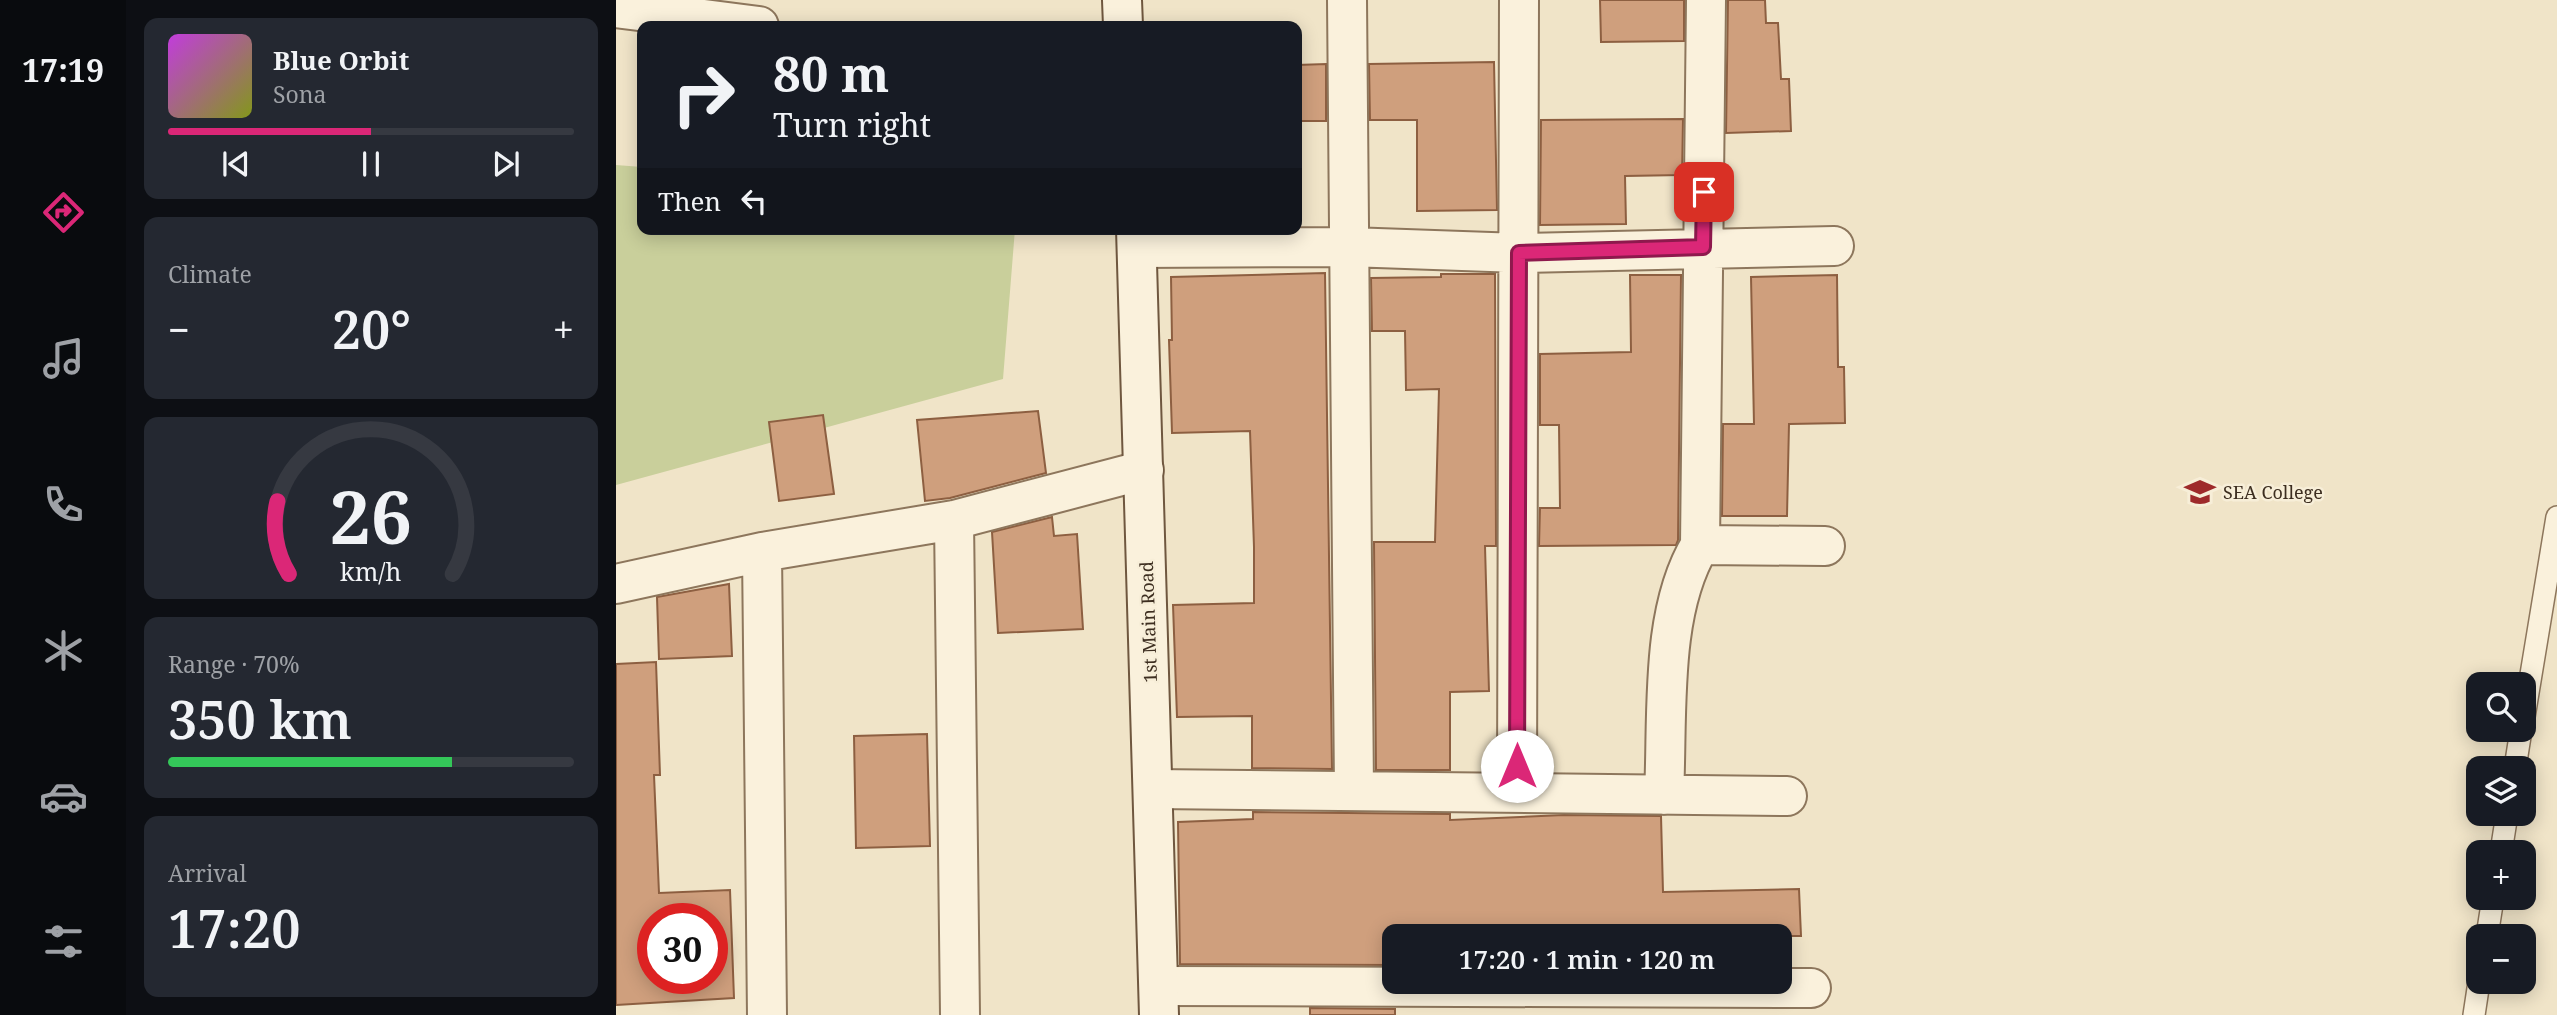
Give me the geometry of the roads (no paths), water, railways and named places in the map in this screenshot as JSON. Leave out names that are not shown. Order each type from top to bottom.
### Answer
[{"type":"street","points":[[1122,0],[1124,21]]},
{"type":"street","points":[[1347,0],[1354,791]]},
{"type":"street","points":[[1517,793],[1519,0]]},
{"type":"street","points":[[1664,795],[1671,642],[1685,570],[1700,545],[1706,0]]},
{"type":"street","points":[[616,8],[719,21]]},
{"type":"street","points":[[1137,239],[1519,253],[1834,246]]},
{"type":"street","name":"1st Main Road","points":[[1137,239],[1159,1000]]},
{"type":"street","points":[[616,584],[762,552],[954,520],[1144,470]]},
{"type":"street","points":[[954,520],[960,1015]]},
{"type":"street","points":[[1700,545],[1825,546]]},
{"type":"street","points":[[762,552],[767,1015]]},
{"type":"street","points":[[1153,789],[1787,796]]},
{"type":"street","points":[[1159,1000],[1811,988]]},
{"type":"lane","points":[[2531,672],[2557,517]]},
{"type":"lane","points":[[2474,1015],[2477,994]]},
{"type":"place","name":"SEA College","points":[[2200,492]]}]
